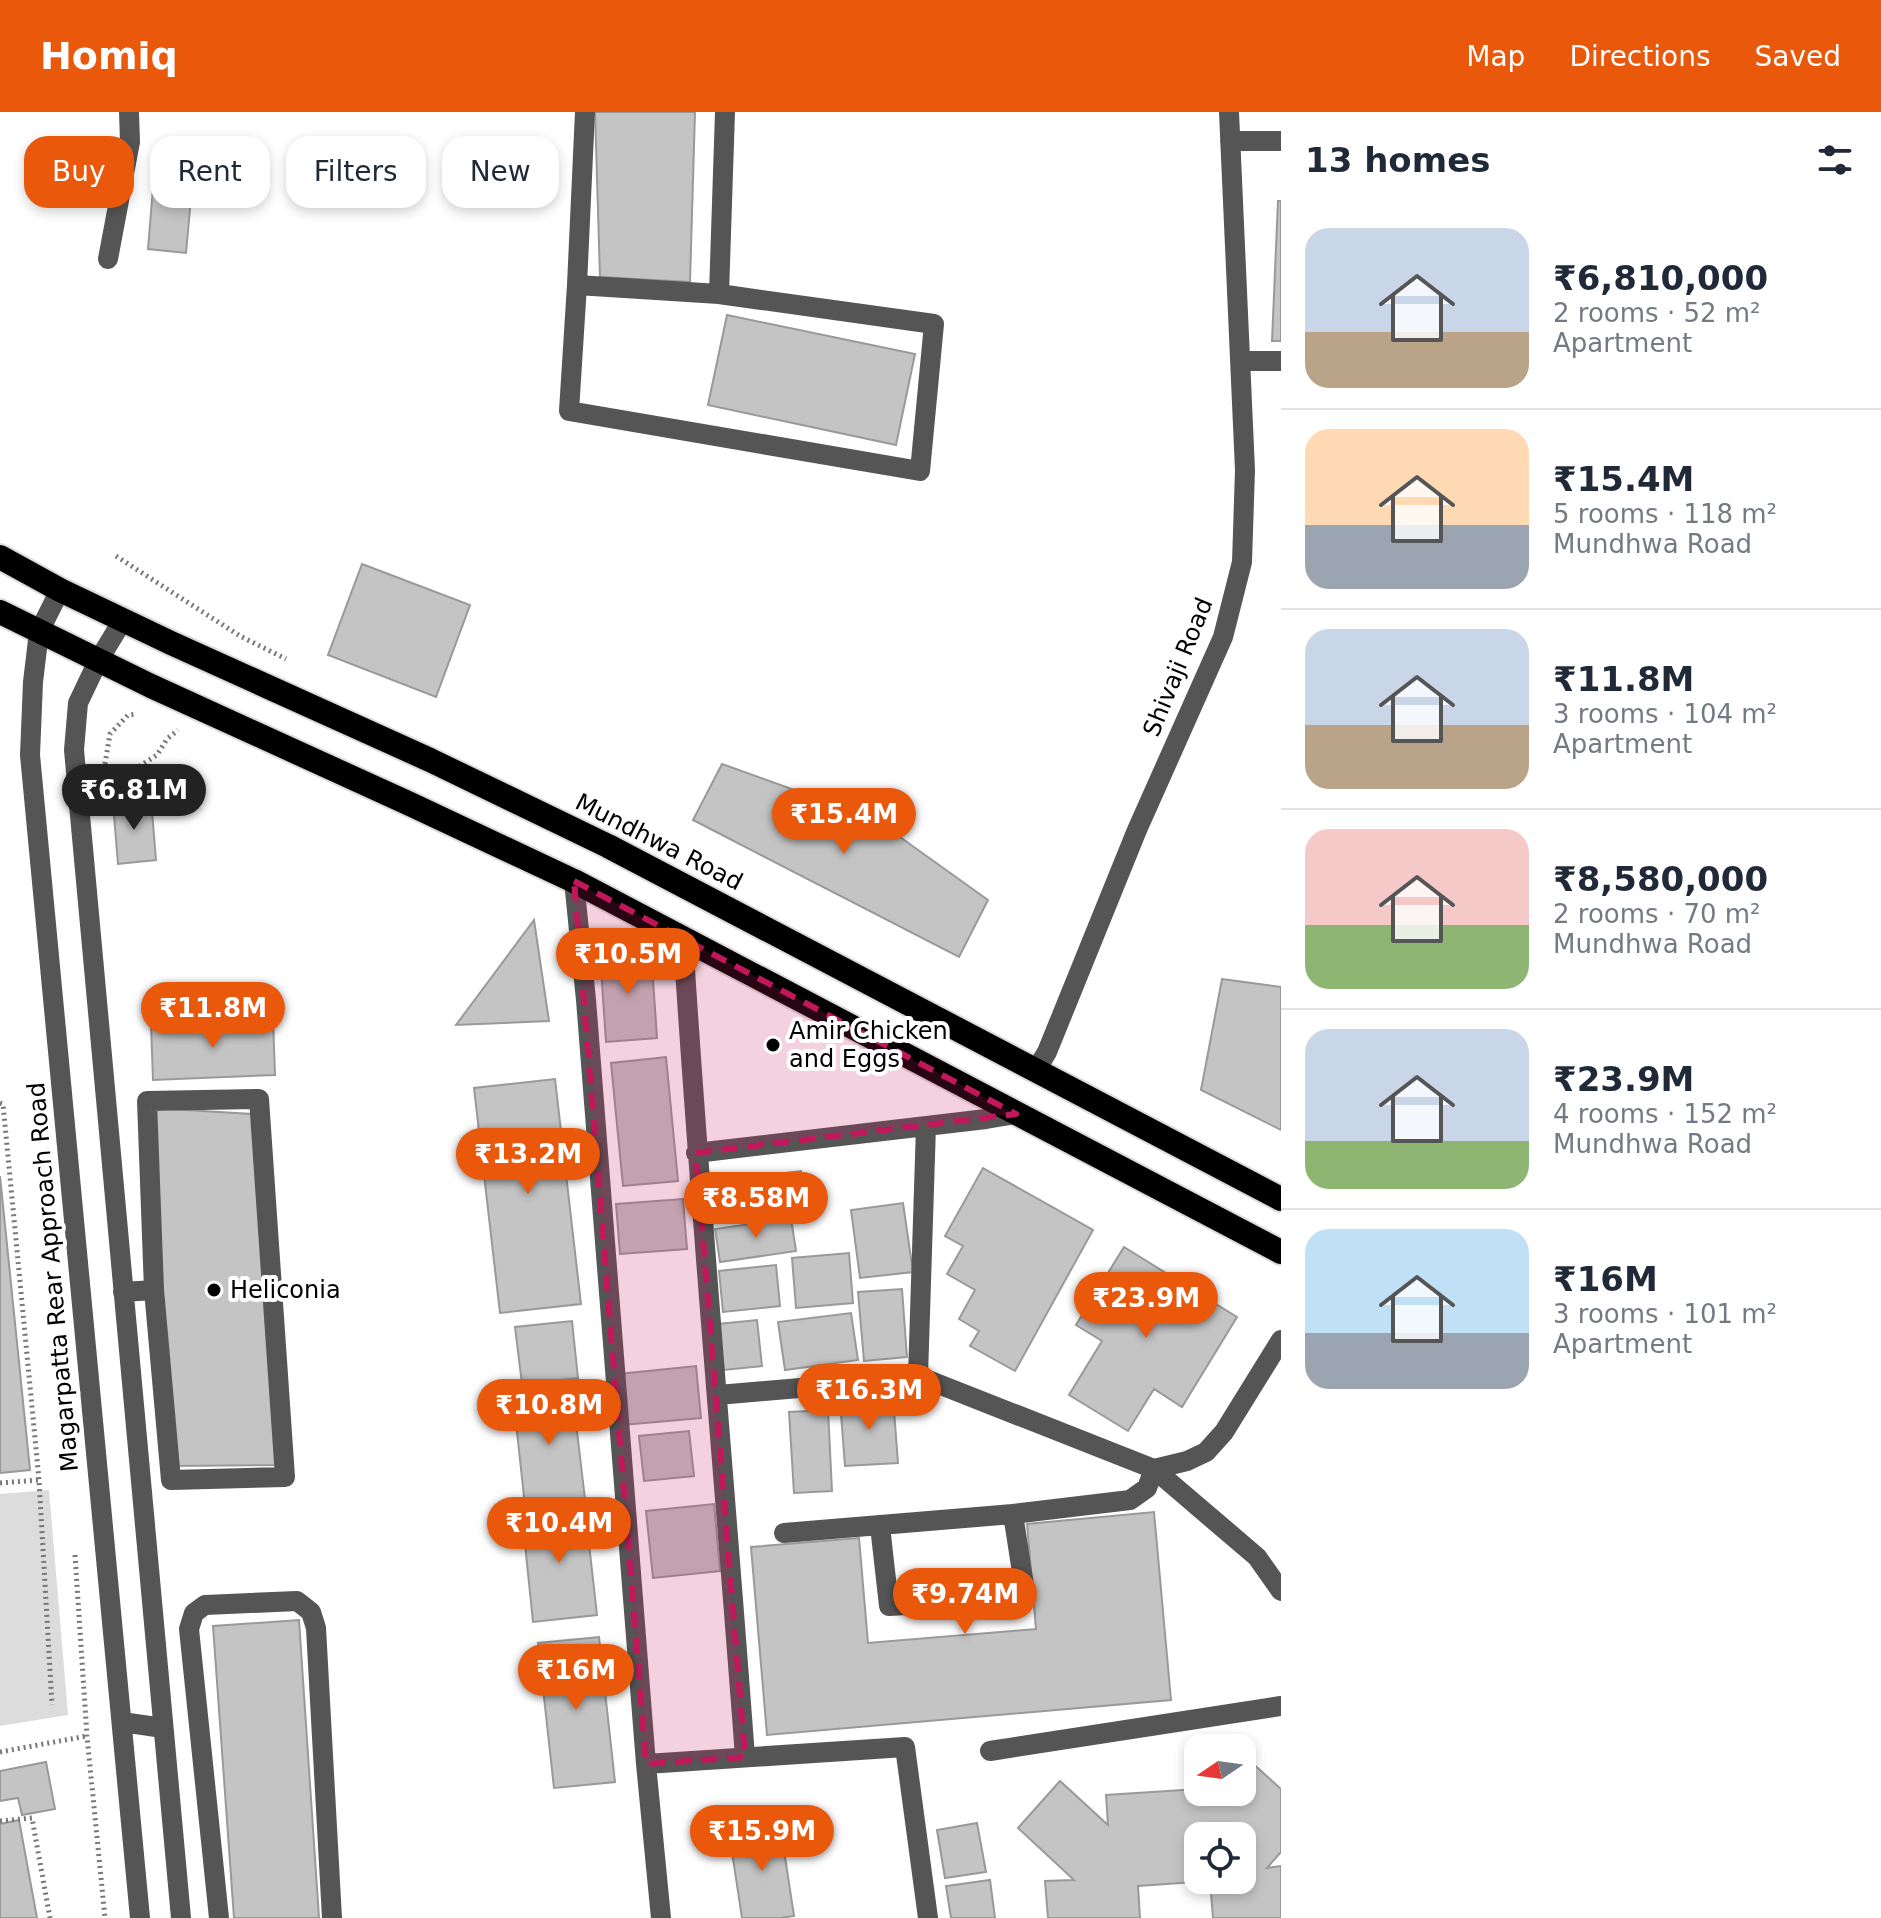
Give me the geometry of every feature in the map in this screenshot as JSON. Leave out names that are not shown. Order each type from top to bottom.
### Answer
[{"type":"highway","name":"Mundhwa Road","points":[[0,557],[123,620],[430,760],[608,846],[1281,1199]]},
{"type":"highway","points":[[0,612],[98,661],[574,881],[1281,1252]]},
{"type":"street","points":[[108,259],[130,142],[129,112]]},
{"type":"street","points":[[577,285],[719,294],[934,324],[920,471],[569,411],[585,112]]},
{"type":"street","points":[[719,294],[725,112]]},
{"type":"street","name":"Shivaji Road","points":[[1036,1070],[1047,1052],[1137,830],[1223,637],[1242,562],[1245,470],[1229,112]]},
{"type":"street","points":[[1230,141],[1281,141]]},
{"type":"street","points":[[1240,361],[1281,361]]},
{"type":"street","name":"Magarpatta Rear Approach Road","points":[[60,590],[39,632],[30,755],[140,1918]]},
{"type":"street","points":[[123,620],[98,661],[78,703],[74,750],[181,1918]]},
{"type":"street","points":[[574,881],[661,1918]]},
{"type":"street","points":[[683,938],[696,1153],[745,1757]]},
{"type":"street","points":[[259,1099],[285,1477],[171,1480],[154,1290],[147,1101],[259,1099]]},
{"type":"street","points":[[696,1153],[1016,1114]]},
{"type":"street","points":[[926,1126],[918,1376],[1154,1469],[1257,1557],[1281,1591]]},
{"type":"street","points":[[123,1292],[154,1290]]},
{"type":"street","points":[[1154,1469],[1187,1461],[1206,1452],[1224,1432],[1281,1340]]},
{"type":"street","points":[[718,1395],[881,1381]]},
{"type":"street","points":[[784,1533],[1013,1514],[1130,1500],[1147,1488],[1154,1469]]},
{"type":"street","points":[[880,1526],[889,1606],[1026,1598],[1013,1514]]},
{"type":"street","points":[[219,1918],[189,1629],[194,1613],[205,1605],[297,1601],[311,1612],[316,1628],[332,1918]]},
{"type":"street","points":[[990,1751],[1281,1706]]},
{"type":"street","points":[[122,1722],[163,1728]]},
{"type":"street","points":[[646,1764],[905,1747],[928,1918]]},
{"type":"street","points":[[175,1856],[212,1853]]},
{"type":"path","points":[[101,780],[110,734],[128,715],[143,713]]},
{"type":"path","points":[[104,772],[135,769],[157,755],[179,727],[169,724]]},
{"type":"path","points":[[0,1103],[3,1104],[39,1480],[52,1705]]},
{"type":"path","points":[[0,1483],[39,1480]]},
{"type":"path","points":[[86,1728],[105,1918]]},
{"type":"path","points":[[0,1752],[87,1736]]},
{"type":"path","points":[[0,1821],[32,1818],[50,1918]]},
{"type":"highlighted area","points":[[574,881],[1016,1114],[696,1153],[745,1757],[646,1764]]},
{"type":"shaded area","points":[[49,1490],[68,1715],[0,1726],[0,1494]]},
{"type":"building","points":[[595,112],[695,112],[690,282],[600,277]]},
{"type":"building","points":[[1278,201],[1281,201],[1281,341],[1272,341]]},
{"type":"building","points":[[151,208],[190,208],[186,253],[148,249]]},
{"type":"building","points":[[727,315],[915,354],[896,445],[708,405]]},
{"type":"building","points":[[362,564],[470,605],[436,697],[328,655]]},
{"type":"building","points":[[722,764],[842,807],[893,832],[988,900],[959,957],[693,820]]},
{"type":"building","points":[[151,799],[156,860],[118,864],[113,803]]},
{"type":"building","points":[[534,920],[549,1021],[456,1025]]},
{"type":"building","points":[[651,950],[657,1038],[606,1042],[600,954]]},
{"type":"building","points":[[1222,979],[1281,987],[1281,1130],[1201,1090]]},
{"type":"building","points":[[273,1019],[275,1075],[153,1080],[151,1024]]},
{"type":"building","points":[[666,1057],[678,1181],[623,1186],[611,1063]]},
{"type":"building","points":[[555,1079],[581,1304],[500,1313],[474,1088]]},
{"type":"building","name":"Heliconia","points":[[153,1108],[252,1114],[279,1465],[172,1466]]},
{"type":"building","points":[[983,1168],[1093,1230],[1015,1371],[970,1346],[979,1331],[959,1319],[975,1290],[947,1274],[963,1246],[945,1236]]},
{"type":"building","points":[[801,1171],[805,1209],[730,1218],[726,1180]]},
{"type":"building","points":[[0,1176],[30,1470],[0,1473]]},
{"type":"building","points":[[683,1199],[687,1249],[620,1254],[616,1204]]},
{"type":"building","points":[[903,1203],[913,1272],[860,1278],[851,1210]]},
{"type":"building","points":[[791,1218],[796,1251],[720,1262],[715,1229]]},
{"type":"building","points":[[1124,1247],[1237,1317],[1182,1407],[1154,1389],[1128,1431],[1069,1395],[1102,1341],[1076,1325]]},
{"type":"building","points":[[849,1253],[853,1303],[796,1308],[792,1258]]},
{"type":"building","points":[[776,1265],[780,1306],[723,1312],[719,1271]]},
{"type":"building","points":[[902,1289],[907,1357],[864,1361],[858,1292]]},
{"type":"building","points":[[851,1313],[858,1360],[785,1370],[778,1322]]},
{"type":"building","points":[[757,1320],[762,1366],[724,1370],[718,1324]]},
{"type":"building","points":[[572,1321],[578,1378],[522,1384],[515,1327]]},
{"type":"building","points":[[696,1366],[701,1418],[623,1425],[619,1374]]},
{"type":"building","points":[[572,1389],[585,1499],[525,1506],[513,1395]]},
{"type":"building","points":[[893,1397],[898,1463],[845,1466],[840,1401]]},
{"type":"building","points":[[828,1410],[832,1491],[794,1493],[789,1412]]},
{"type":"building","points":[[689,1431],[694,1476],[644,1481],[639,1436]]},
{"type":"building","points":[[714,1504],[720,1571],[653,1578],[646,1511]]},
{"type":"building","points":[[585,1508],[597,1615],[533,1622],[522,1515]]},
{"type":"building","points":[[1154,1512],[1171,1700],[767,1735],[751,1547],[859,1538],[868,1643],[1036,1629],[1027,1524]]},
{"type":"building","points":[[299,1620],[319,1918],[234,1918],[213,1626]]},
{"type":"building","points":[[599,1637],[615,1782],[554,1788],[538,1643]]},
{"type":"building","points":[[46,1762],[55,1809],[22,1815],[18,1798],[0,1801],[0,1771]]},
{"type":"building","points":[[1256,1766],[1281,1789],[1281,1852],[1267,1868],[1281,1866],[1281,1918],[1213,1918],[1211,1894],[1256,1894],[1256,1822],[1184,1822],[1184,1883],[1138,1886],[1140,1918],[1048,1918],[1045,1881],[1074,1880],[1018,1828],[1060,1781],[1108,1825],[1106,1795],[1184,1790],[1184,1806],[1256,1806]]},
{"type":"building","points":[[19,1820],[37,1918],[0,1918],[0,1824]]},
{"type":"building","points":[[977,1823],[986,1872],[945,1878],[937,1830]]},
{"type":"building","points":[[780,1824],[794,1916],[742,1918],[729,1832]]},
{"type":"building","points":[[990,1880],[995,1918],[951,1918],[946,1886]]},
{"type":"place","name":"Amir Chicken and Eggs","points":[[773,1045]]},
{"type":"place","name":"Heliconia","points":[[214,1290]]}]
